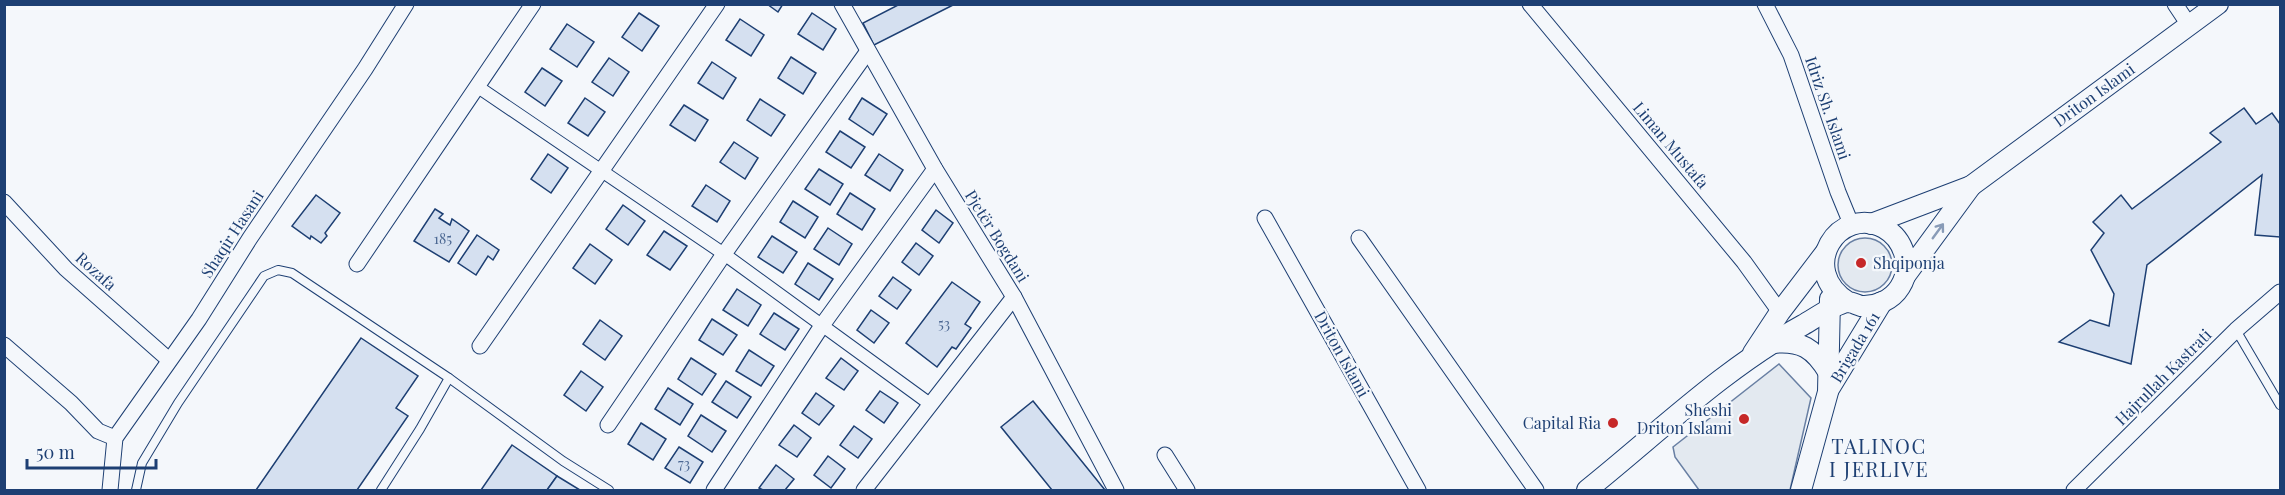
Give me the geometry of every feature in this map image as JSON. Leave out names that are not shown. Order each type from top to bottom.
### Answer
[{"type":"street","name":"Shaqir Hasani","points":[[110,490],[115,438],[199,319],[406,4]]},
{"type":"street","points":[[357,264],[533,4]]},
{"type":"street","points":[[480,346],[717,4]]},
{"type":"street","name":"Pjetër Bogdani","points":[[842,4],[935,169],[1014,297],[1116,490]]},
{"type":"street","name":"Liman Mustafa","points":[[1530,4],[1744,262],[1780,312]]},
{"type":"street","name":"Idriz Sh. Islami","points":[[1764,4],[1791,55],[1838,192],[1861,225]]},
{"type":"street","points":[[2175,4],[2189,25]]},
{"type":"street","name":"Driton Islami","points":[[1752,355],[1780,312],[1837,234],[1971,186],[2218,4]]},
{"type":"street","points":[[608,425],[724,254],[867,51]]},
{"type":"street","points":[[478,87],[724,254],[930,404]]},
{"type":"street","points":[[714,490],[823,324],[935,169]]},
{"type":"street","name":"Driton Islami","points":[[1882,302],[1900,287],[1905,276],[1971,186]]},
{"type":"street","name":"Rozafa","points":[[4,202],[66,269],[169,360]]},
{"type":"street","name":"Driton Islami","points":[[1265,218],[1418,490]]},
{"type":"street","points":[[1861,225],[1882,227],[1892,233],[1905,253],[1905,276]]},
{"type":"street","points":[[1359,238],[1536,490]]},
{"type":"street","points":[[1825,253],[1825,277],[1839,306],[1871,306],[1882,302]]},
{"type":"street","name":"Hajrullah Kastrati","points":[[2074,490],[2236,330],[2280,292]]},
{"type":"street","points":[[864,490],[1014,297]]},
{"type":"street","name":"Brigada 161","points":[[1828,382],[1882,302]]},
{"type":"street","name":"Driton Islami","points":[[1587,490],[1752,355],[1839,306]]},
{"type":"street","name":"Brigada 161","points":[[1801,490],[1828,382],[1839,306]]},
{"type":"street","points":[[1772,344],[1788,342],[1803,345],[1820,359],[1828,382]]},
{"type":"street","points":[[4,345],[71,403],[98,431],[115,438]]},
{"type":"street","points":[[1165,455],[1187,490]]},
{"type":"lane","points":[[136,490],[141,463],[178,403],[264,276],[278,270],[292,273],[449,378],[563,461],[609,490]]},
{"type":"lane","points":[[2236,330],[2280,405]]},
{"type":"lane","points":[[381,490],[449,378]]},
{"type":"shaded area","points":[[1860,238],[1870,238],[1880,242],[1888,250],[1892,265],[1888,280],[1880,288],[1870,292],[1860,292],[1850,288],[1842,280],[1838,270],[1838,260],[1842,250],[1850,242]]},
{"type":"shaded area","points":[[1779,364],[1811,398],[1790,490],[1699,490],[1675,457],[1673,447]]},
{"type":"building","points":[[767,4],[783,4],[778,12]]},
{"type":"building","points":[[900,4],[955,4],[874,45],[863,23]]},
{"type":"building","points":[[639,13],[659,26],[642,51],[622,37]]},
{"type":"building","points":[[812,13],[836,29],[823,50],[798,34]]},
{"type":"building","points":[[740,19],[764,35],[751,56],[726,40]]},
{"type":"building","points":[[567,24],[594,42],[577,67],[550,49]]},
{"type":"building","points":[[791,57],[816,73],[803,94],[778,78]]},
{"type":"building","points":[[609,58],[629,72],[613,96],[592,82]]},
{"type":"building","points":[[712,62],[736,78],[723,99],[698,83]]},
{"type":"building","points":[[542,68],[562,81],[545,106],[525,92]]},
{"type":"building","points":[[585,98],[605,112],[588,136],[568,123]]},
{"type":"building","points":[[862,98],[887,114],[873,135],[849,119]]},
{"type":"building","points":[[760,99],[785,115],[771,136],[747,120]]},
{"type":"building","points":[[684,105],[708,120],[695,141],[670,125]]},
{"type":"building","points":[[2244,108],[2256,124],[2272,113],[2280,124],[2280,237],[2255,235],[2262,175],[2147,265],[2131,364],[2059,342],[2090,320],[2109,326],[2114,294],[2091,250],[2104,233],[2093,222],[2121,195],[2132,209],[2221,142],[2210,133]]},
{"type":"building","points":[[840,131],[865,147],[851,168],[826,152]]},
{"type":"building","points":[[734,142],[758,158],[745,179],[720,162]]},
{"type":"building","points":[[548,154],[568,168],[551,193],[531,179]]},
{"type":"building","points":[[879,154],[903,170],[890,191],[865,175]]},
{"type":"building","points":[[819,169],[843,184],[830,205],[805,189]]},
{"type":"building","points":[[706,185],[730,201],[717,222],[692,206]]},
{"type":"building","points":[[850,193],[875,209],[862,230],[837,214]]},
{"type":"building","points":[[316,195],[340,213],[325,233],[327,236],[321,243],[311,236],[310,239],[292,226]]},
{"type":"building","points":[[793,201],[818,217],[805,238],[780,222]]},
{"type":"building","points":[[623,205],[645,221],[628,245],[606,229]]},
{"type":"building","points":[[435,209],[443,214],[439,218],[450,225],[452,219],[469,231],[449,262],[414,241]]},
{"type":"building","points":[[936,210],[953,223],[939,243],[922,230]]},
{"type":"building","points":[[828,228],[852,244],[839,265],[814,249]]},
{"type":"building","points":[[664,231],[687,246],[670,270],[647,255]]},
{"type":"building","points":[[477,235],[499,250],[493,260],[488,256],[476,275],[458,263]]},
{"type":"building","points":[[772,236],[797,252],[783,273],[758,257]]},
{"type":"building","points":[[916,243],[933,256],[919,275],[902,262]]},
{"type":"building","points":[[590,244],[612,260],[595,284],[573,268]]},
{"type":"building","points":[[808,263],[833,279],[819,300],[795,284]]},
{"type":"building","points":[[893,277],[911,290],[897,309],[879,296]]},
{"type":"building","points":[[952,282],[980,302],[965,324],[971,328],[956,349],[952,347],[937,367],[906,343]]},
{"type":"building","points":[[737,289],[761,305],[748,326],[723,310]]},
{"type":"building","points":[[871,310],[889,323],[874,343],[857,330]]},
{"type":"building","points":[[774,313],[799,329],[785,350],[760,334]]},
{"type":"building","points":[[712,319],[737,335],[723,355],[699,340]]},
{"type":"building","points":[[600,320],[622,336],[605,360],[583,344]]},
{"type":"building","points":[[361,338],[418,376],[396,408],[408,416],[357,490],[256,490]]},
{"type":"building","points":[[749,350],[774,366],[761,386],[736,371]]},
{"type":"building","points":[[691,358],[716,374],[702,395],[678,379]]},
{"type":"building","points":[[841,358],[858,371],[844,390],[826,378]]},
{"type":"building","points":[[581,371],[603,387],[586,411],[564,395]]},
{"type":"building","points":[[726,381],[751,397],[737,418],[712,402]]},
{"type":"building","points":[[668,388],[693,404],[680,425],[655,409]]},
{"type":"building","points":[[880,391],[898,403],[884,423],[866,410]]},
{"type":"building","points":[[816,393],[834,406],[819,425],[802,413]]},
{"type":"building","points":[[1033,401],[1105,490],[1052,490],[1001,427]]},
{"type":"building","points":[[701,415],[726,431],[712,452],[688,436]]},
{"type":"building","points":[[641,423],[666,439],[653,460],[628,444]]},
{"type":"building","points":[[794,425],[811,438],[797,457],[779,445]]},
{"type":"building","points":[[854,426],[872,439],[858,458],[840,445]]},
{"type":"building","points":[[512,445],[557,476],[547,490],[481,490]]},
{"type":"building","points":[[679,447],[703,462],[690,483],[665,468]]},
{"type":"building","points":[[828,456],[845,469],[831,488],[814,475]]},
{"type":"building","points":[[776,465],[794,479],[785,490],[759,488]]},
{"type":"building","points":[[557,476],[580,490],[547,490]]},
{"type":"place","name":"Shqiponja","points":[[1861,263]]},
{"type":"place","name":"Sheshi Driton Islami","points":[[1744,419]]},
{"type":"place","name":"Capital Ria","points":[[1613,423]]},
{"type":"district","name":"TALINOC I JERLIVE","points":[[1879,458]]}]
